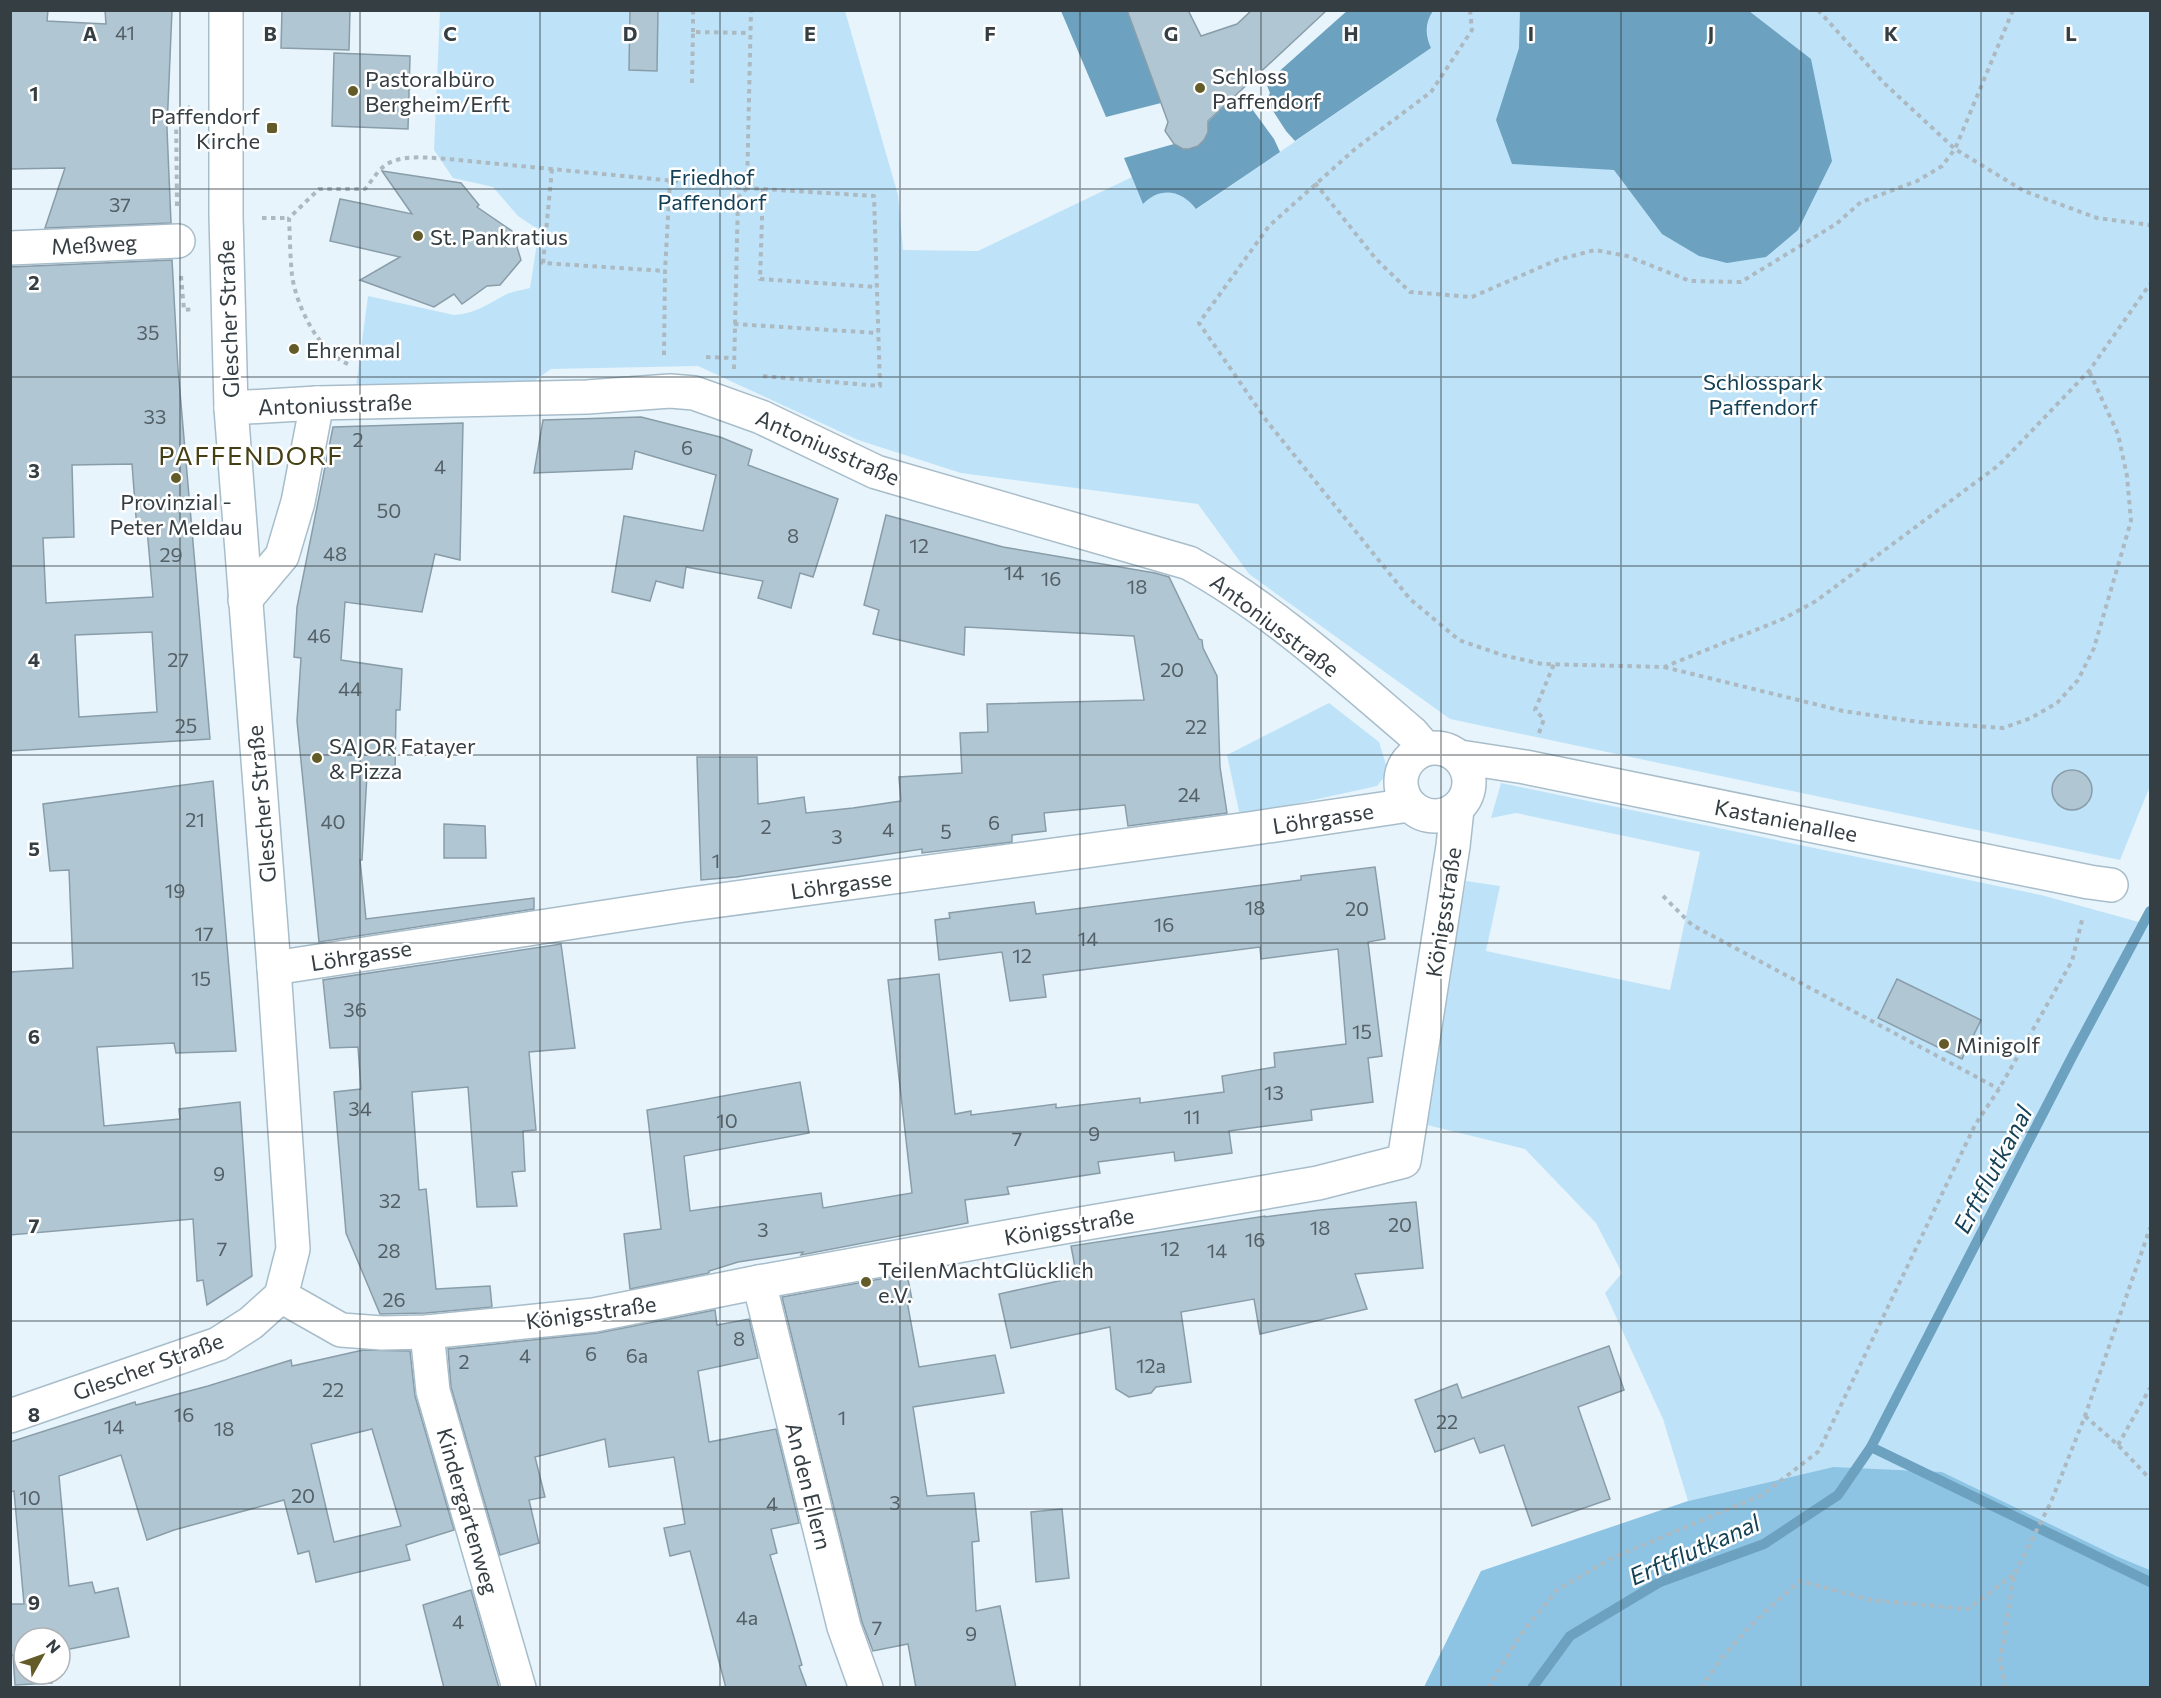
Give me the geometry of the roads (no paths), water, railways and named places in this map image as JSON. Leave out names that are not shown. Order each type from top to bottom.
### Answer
[{"type":"street","name":"Glescher Straße","points":[[10,1416],[218,1344],[251,1323],[281,1296],[293,1249],[231,408],[226,216],[226,10]]},
{"type":"street","name":"Meßweg","points":[[10,248],[178,241]]},
{"type":"street","name":"Antoniusstraße","points":[[231,408],[317,403],[588,397],[670,391],[694,393],[761,417],[876,472],[1189,563],[1222,581],[1307,645],[1412,733],[1425,748]]},
{"type":"street","points":[[245,600],[282,556],[298,502],[317,403]]},
{"type":"street","points":[[1434,747],[1443,748],[1460,757],[1469,778],[1468,790],[1457,809],[1437,816],[1417,811],[1409,805],[1400,784],[1401,772],[1414,754],[1425,748],[1434,747]]},
{"type":"street","name":"Kastanienallee","points":[[1460,757],[1525,767],[2100,884]]},
{"type":"street","name":"Löhrgasse","points":[[274,968],[684,905],[1409,805]]},
{"type":"street","name":"Königsstraße","points":[[281,1296],[341,1330],[382,1333],[427,1332],[594,1315],[759,1282],[1318,1183],[1404,1161],[1457,809]]},
{"type":"street","name":"An den Ellern","points":[[759,1282],[844,1627],[867,1688]]},
{"type":"street","name":"Kindergartenweg","points":[[427,1332],[434,1391],[519,1688]]},
{"type":"waterway","name":"Erftflutkanal","points":[[1532,1688],[1570,1636],[1660,1582],[1764,1544],[1838,1495],[1871,1447],[2074,1053],[2150,911]]},
{"type":"waterway","name":"Erftflutkanal","points":[[1871,1447],[2150,1582]]},
{"type":"place","name":"Schloss Paffendorf","points":[[1200,88]]},
{"type":"place","name":"Pastoralbüro Bergheim/Erft","points":[[353,91]]},
{"type":"place","name":"Paffendorf Kirche","points":[[272,128]]},
{"type":"place","name":"St. Pankratius","points":[[418,236]]},
{"type":"place","name":"Ehrenmal","points":[[294,349]]},
{"type":"place","name":"Provinzial - Peter Meldau","points":[[176,478]]},
{"type":"place","name":"SAJOR Fatayer & Pizza","points":[[317,758]]},
{"type":"place","name":"Minigolf","points":[[1944,1044]]},
{"type":"place","name":"TeilenMachtGlücklich e.V.","points":[[866,1282]]},
{"type":"district","name":"PAFFENDORF","points":[[251,454]]},
{"type":"park label","name":"Friedhof Paffendorf","points":[[712,188]]},
{"type":"park label","name":"Schlosspark Paffendorf","points":[[1763,394]]}]
